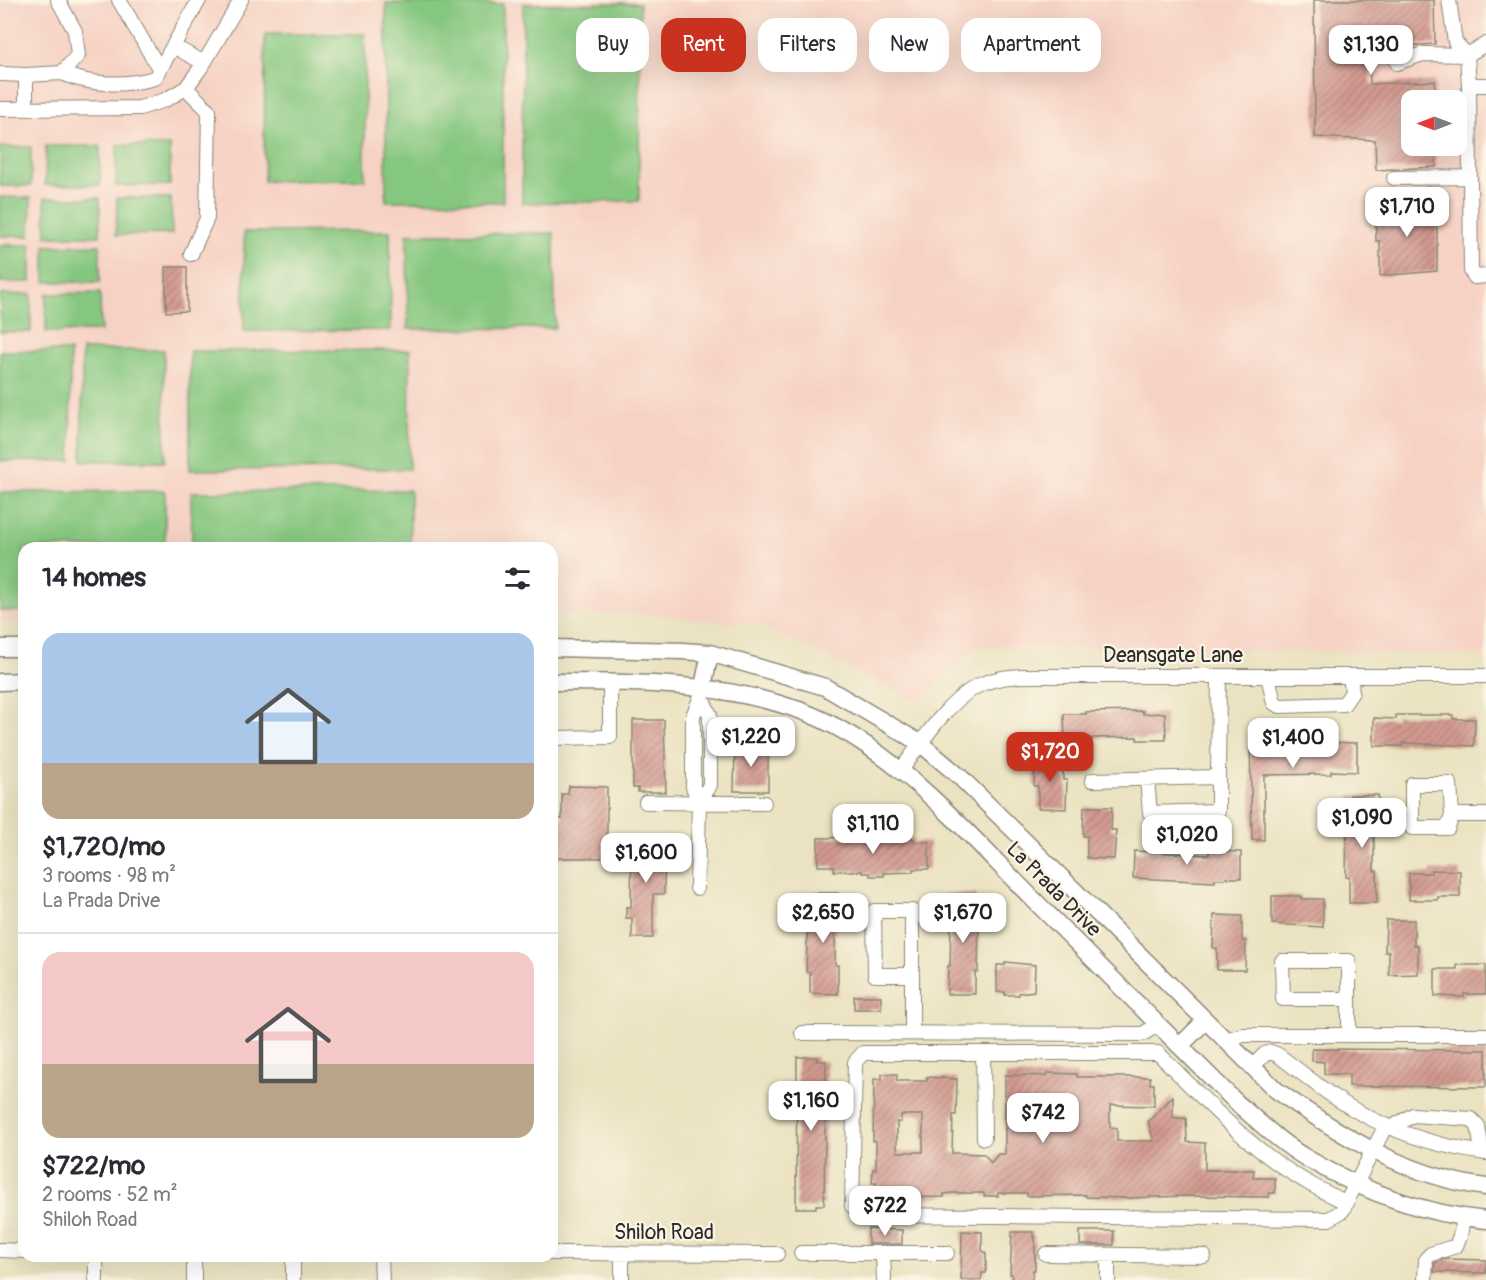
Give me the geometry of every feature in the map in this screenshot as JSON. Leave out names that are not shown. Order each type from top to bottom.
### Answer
[{"type":"main road","points":[[0,648],[18,648]]},
{"type":"main road","points":[[558,648],[710,653],[702,692]]},
{"type":"main road","name":"La Prada Drive","points":[[710,653],[825,687],[921,743],[968,785],[1276,1090],[1319,1121],[1372,1152],[1444,1179],[1486,1187]]},
{"type":"main road","points":[[0,682],[18,681]]},
{"type":"main road","name":"La Prada Drive","points":[[558,682],[610,682],[757,697],[800,711],[855,736],[935,800],[1236,1102],[1278,1138],[1308,1159],[1384,1197],[1414,1207],[1463,1218],[1486,1220]]},
{"type":"main road","points":[[1180,1046],[1205,1021]]},
{"type":"street","points":[[58,0],[75,31],[78,56],[62,74]]},
{"type":"street","points":[[119,0],[160,70]]},
{"type":"street","points":[[0,74],[62,74],[77,80],[95,83],[138,83],[155,78],[199,0]]},
{"type":"street","points":[[0,109],[140,108],[165,100],[186,88],[204,63],[241,0]]},
{"type":"street","points":[[1449,0],[1455,42],[1467,55],[1471,271],[1475,277],[1486,276]]},
{"type":"street","points":[[1397,63],[1423,54],[1467,55],[1486,44]]},
{"type":"street","points":[[173,46],[204,63]]},
{"type":"street","points":[[26,75],[26,109]]},
{"type":"street","points":[[1469,85],[1486,85]]},
{"type":"street","points":[[186,88],[209,111],[207,218],[191,254]]},
{"type":"street","points":[[1394,178],[1470,177]]},
{"type":"street","name":"Deansgate Lane","points":[[900,772],[954,704],[981,684],[999,678],[1022,676],[1486,676]]},
{"type":"street","points":[[1147,778],[1150,813],[1218,811],[1219,676]]},
{"type":"street","points":[[1268,676],[1274,703],[1280,706],[1344,704],[1352,692],[1350,676]]},
{"type":"street","points":[[558,738],[610,738],[610,682]]},
{"type":"street","points":[[697,888],[699,802],[693,787],[693,716],[702,692]]},
{"type":"street","points":[[1092,780],[1218,777]]},
{"type":"street","points":[[646,802],[764,803]]},
{"type":"street","points":[[1452,814],[1486,815]]},
{"type":"street","points":[[912,975],[874,975],[874,911],[912,911],[912,975],[912,1033]]},
{"type":"street","points":[[1349,999],[1283,999],[1282,961],[1349,962],[1349,999],[1349,1035]]},
{"type":"street","points":[[802,1033],[1143,1034],[1158,1024]]},
{"type":"street","points":[[1224,1040],[1243,1035],[1486,1035]]},
{"type":"street","points":[[1252,1067],[1265,1054],[1271,1052],[1335,1098],[1389,1126],[1412,1136],[1456,1149],[1484,1153],[1478,1126],[1471,1119],[1413,1115],[1389,1126],[1372,1152],[1347,1203],[1342,1210],[1329,1219],[866,1215],[852,1206],[855,1062],[862,1053],[1158,1053],[1222,1118],[1257,1148],[1304,1181],[1347,1203]]},
{"type":"street","points":[[983,1053],[984,1138]]},
{"type":"street","points":[[1222,1118],[1236,1102]]},
{"type":"street","points":[[1425,1280],[1426,1259],[1431,1254],[1456,1246],[1463,1218]]},
{"type":"street","points":[[0,1250],[18,1251]]},
{"type":"street","name":"Shiloh Road","points":[[558,1253],[777,1254]]},
{"type":"street","points":[[621,1253],[622,1280]]},
{"type":"street","points":[[801,1253],[947,1253]]},
{"type":"street","points":[[883,1253],[884,1280]]},
{"type":"street","points":[[1046,1254],[1204,1256]]},
{"type":"street","points":[[1108,1255],[1108,1280]]},
{"type":"street","points":[[96,1262],[96,1280]]},
{"type":"street","points":[[194,1262],[194,1280]]},
{"type":"street","points":[[293,1262],[293,1280]]},
{"type":"street","points":[[381,1262],[382,1280]]},
{"type":"shaded area","points":[[0,0],[1486,0],[1486,655],[978,646],[920,702],[762,626],[648,614],[558,615],[558,542],[18,542],[18,623],[0,623]]},
{"type":"green space","points":[[386,3],[503,4],[503,202],[386,201]]},
{"type":"green space","points":[[640,3],[640,18],[576,18],[576,72],[640,72],[639,201],[522,203],[523,4]]},
{"type":"green space","points":[[265,34],[365,34],[365,180],[264,181]]},
{"type":"green space","points":[[117,145],[170,146],[170,185],[116,186]]},
{"type":"green space","points":[[46,146],[100,146],[100,185],[45,185]]},
{"type":"green space","points":[[0,147],[31,147],[31,186],[0,186]]},
{"type":"green space","points":[[0,197],[31,198],[30,236],[0,236]]},
{"type":"green space","points":[[45,198],[100,198],[100,236],[46,236]]},
{"type":"green space","points":[[117,198],[171,198],[172,234],[116,235]]},
{"type":"green space","points":[[390,231],[391,330],[244,331],[244,232]]},
{"type":"green space","points":[[554,233],[555,328],[408,329],[407,234]]},
{"type":"green space","points":[[0,245],[31,245],[31,282],[0,282]]},
{"type":"green space","points":[[100,245],[100,282],[45,282],[45,246]]},
{"type":"green space","points":[[100,293],[101,331],[46,332],[46,294]]},
{"type":"green space","points":[[31,294],[31,332],[0,332],[0,295]]},
{"type":"green space","points":[[82,350],[164,350],[165,461],[82,461]]},
{"type":"green space","points":[[410,350],[409,469],[190,470],[190,351]]},
{"type":"green space","points":[[0,351],[70,351],[71,461],[0,461]]},
{"type":"green space","points":[[410,490],[410,542],[192,542],[191,492]]},
{"type":"green space","points":[[165,491],[165,542],[18,542],[18,611],[0,611],[0,492]]},
{"type":"building","points":[[1314,0],[1434,0],[1435,44],[1369,48],[1370,84],[1435,81],[1435,90],[1401,90],[1401,156],[1436,156],[1436,167],[1376,170],[1375,140],[1315,137]]},
{"type":"building","points":[[1437,203],[1437,271],[1380,276],[1380,241],[1376,241],[1376,204]]},
{"type":"building","points":[[166,267],[187,267],[187,311],[166,312]]},
{"type":"building","points":[[1143,711],[1143,714],[1165,713],[1166,740],[1137,740],[1137,737],[1065,741],[1064,714]]},
{"type":"building","points":[[1396,715],[1453,715],[1453,719],[1475,719],[1474,746],[1403,743],[1403,746],[1374,746],[1374,718],[1396,719]]},
{"type":"building","points":[[633,720],[664,720],[666,792],[638,792],[638,788],[633,788]]},
{"type":"building","points":[[1250,742],[1281,743],[1281,747],[1324,747],[1324,742],[1357,743],[1357,772],[1331,771],[1331,774],[1264,775],[1264,840],[1252,840]]},
{"type":"building","points":[[735,745],[768,745],[768,791],[734,791]]},
{"type":"building","points":[[1035,757],[1063,758],[1063,780],[1067,780],[1066,809],[1038,808],[1038,786],[1034,786]]},
{"type":"building","points":[[569,786],[607,787],[607,849],[603,849],[603,858],[558,858],[558,819],[562,819],[562,794],[568,794]]},
{"type":"building","points":[[1350,795],[1378,795],[1379,827],[1374,827],[1377,903],[1349,903],[1349,877],[1346,877]]},
{"type":"building","points":[[1084,807],[1112,807],[1111,830],[1116,830],[1114,859],[1087,858],[1087,836],[1083,836]]},
{"type":"building","points":[[863,835],[929,842],[929,869],[913,869],[913,872],[870,876],[870,873],[862,873],[862,871],[834,871],[834,866],[818,866],[818,838],[862,837]]},
{"type":"building","points":[[632,838],[665,839],[664,894],[653,894],[653,938],[632,938],[632,918],[626,918],[626,907],[631,907]]},
{"type":"building","points":[[1134,851],[1209,855],[1209,851],[1241,852],[1241,878],[1215,879],[1215,882],[1133,878]]},
{"type":"building","points":[[1431,870],[1460,871],[1460,897],[1409,900],[1409,873],[1431,873]]},
{"type":"building","points":[[811,893],[838,893],[839,922],[835,922],[835,965],[838,965],[838,994],[810,993],[810,972],[806,972]]},
{"type":"building","points":[[948,894],[976,894],[975,916],[979,916],[978,972],[975,972],[975,994],[947,994],[951,923],[948,923]]},
{"type":"building","points":[[1272,896],[1323,899],[1323,927],[1272,924]]},
{"type":"building","points":[[1214,915],[1242,916],[1242,941],[1246,941],[1245,970],[1217,970],[1217,948],[1213,948]]},
{"type":"building","points":[[1386,920],[1414,920],[1414,945],[1418,945],[1418,974],[1389,975],[1389,951],[1385,952]]},
{"type":"building","points":[[1005,962],[1035,965],[1034,991],[1019,993],[1019,995],[1005,995],[1005,992],[997,992],[997,965],[1005,965]]},
{"type":"building","points":[[1457,965],[1486,965],[1486,994],[1464,994],[1464,997],[1435,996],[1435,969],[1457,969]]},
{"type":"building","points":[[854,996],[881,996],[881,1009],[854,1009]]},
{"type":"building","points":[[1312,1049],[1486,1050],[1486,1087],[1349,1086],[1349,1074],[1324,1074],[1324,1062],[1312,1061]]},
{"type":"building","points":[[797,1057],[817,1057],[817,1061],[826,1061],[824,1205],[816,1205],[816,1208],[796,1208]]},
{"type":"building","points":[[1047,1073],[1077,1074],[1077,1077],[1150,1077],[1150,1084],[1154,1084],[1154,1106],[1110,1105],[1110,1127],[1117,1128],[1117,1141],[1154,1141],[1148,1122],[1173,1096],[1173,1118],[1186,1118],[1187,1142],[1205,1143],[1205,1170],[1254,1170],[1253,1178],[1275,1178],[1275,1193],[1269,1193],[1269,1197],[1127,1198],[1086,1197],[1086,1195],[1027,1196],[1027,1193],[998,1193],[998,1196],[984,1196],[984,1193],[952,1193],[944,1194],[944,1197],[876,1198],[876,1183],[872,1183],[873,1169],[876,1169],[876,1141],[873,1141],[874,1079],[882,1079],[882,1074],[897,1074],[897,1081],[927,1081],[927,1077],[957,1079],[952,1153],[984,1154],[991,1163],[998,1154],[1005,1154],[1005,1075],[1047,1076]],"holes":[[[901,1115],[923,1115],[923,1152],[897,1152],[897,1122],[901,1122]]]},
{"type":"building","points":[[868,1229],[902,1230],[902,1244],[868,1244]]},
{"type":"building","points":[[962,1231],[982,1232],[982,1250],[986,1254],[986,1273],[982,1273],[981,1280],[961,1280]]},
{"type":"building","points":[[1080,1231],[1114,1231],[1114,1245],[1080,1245]]},
{"type":"building","points":[[1012,1232],[1033,1232],[1035,1236],[1035,1270],[1033,1270],[1032,1280],[1012,1280],[1012,1274],[1010,1274]]},
{"type":"building","points":[[1444,1259],[1486,1260],[1486,1273],[1434,1272],[1435,1263]]}]
